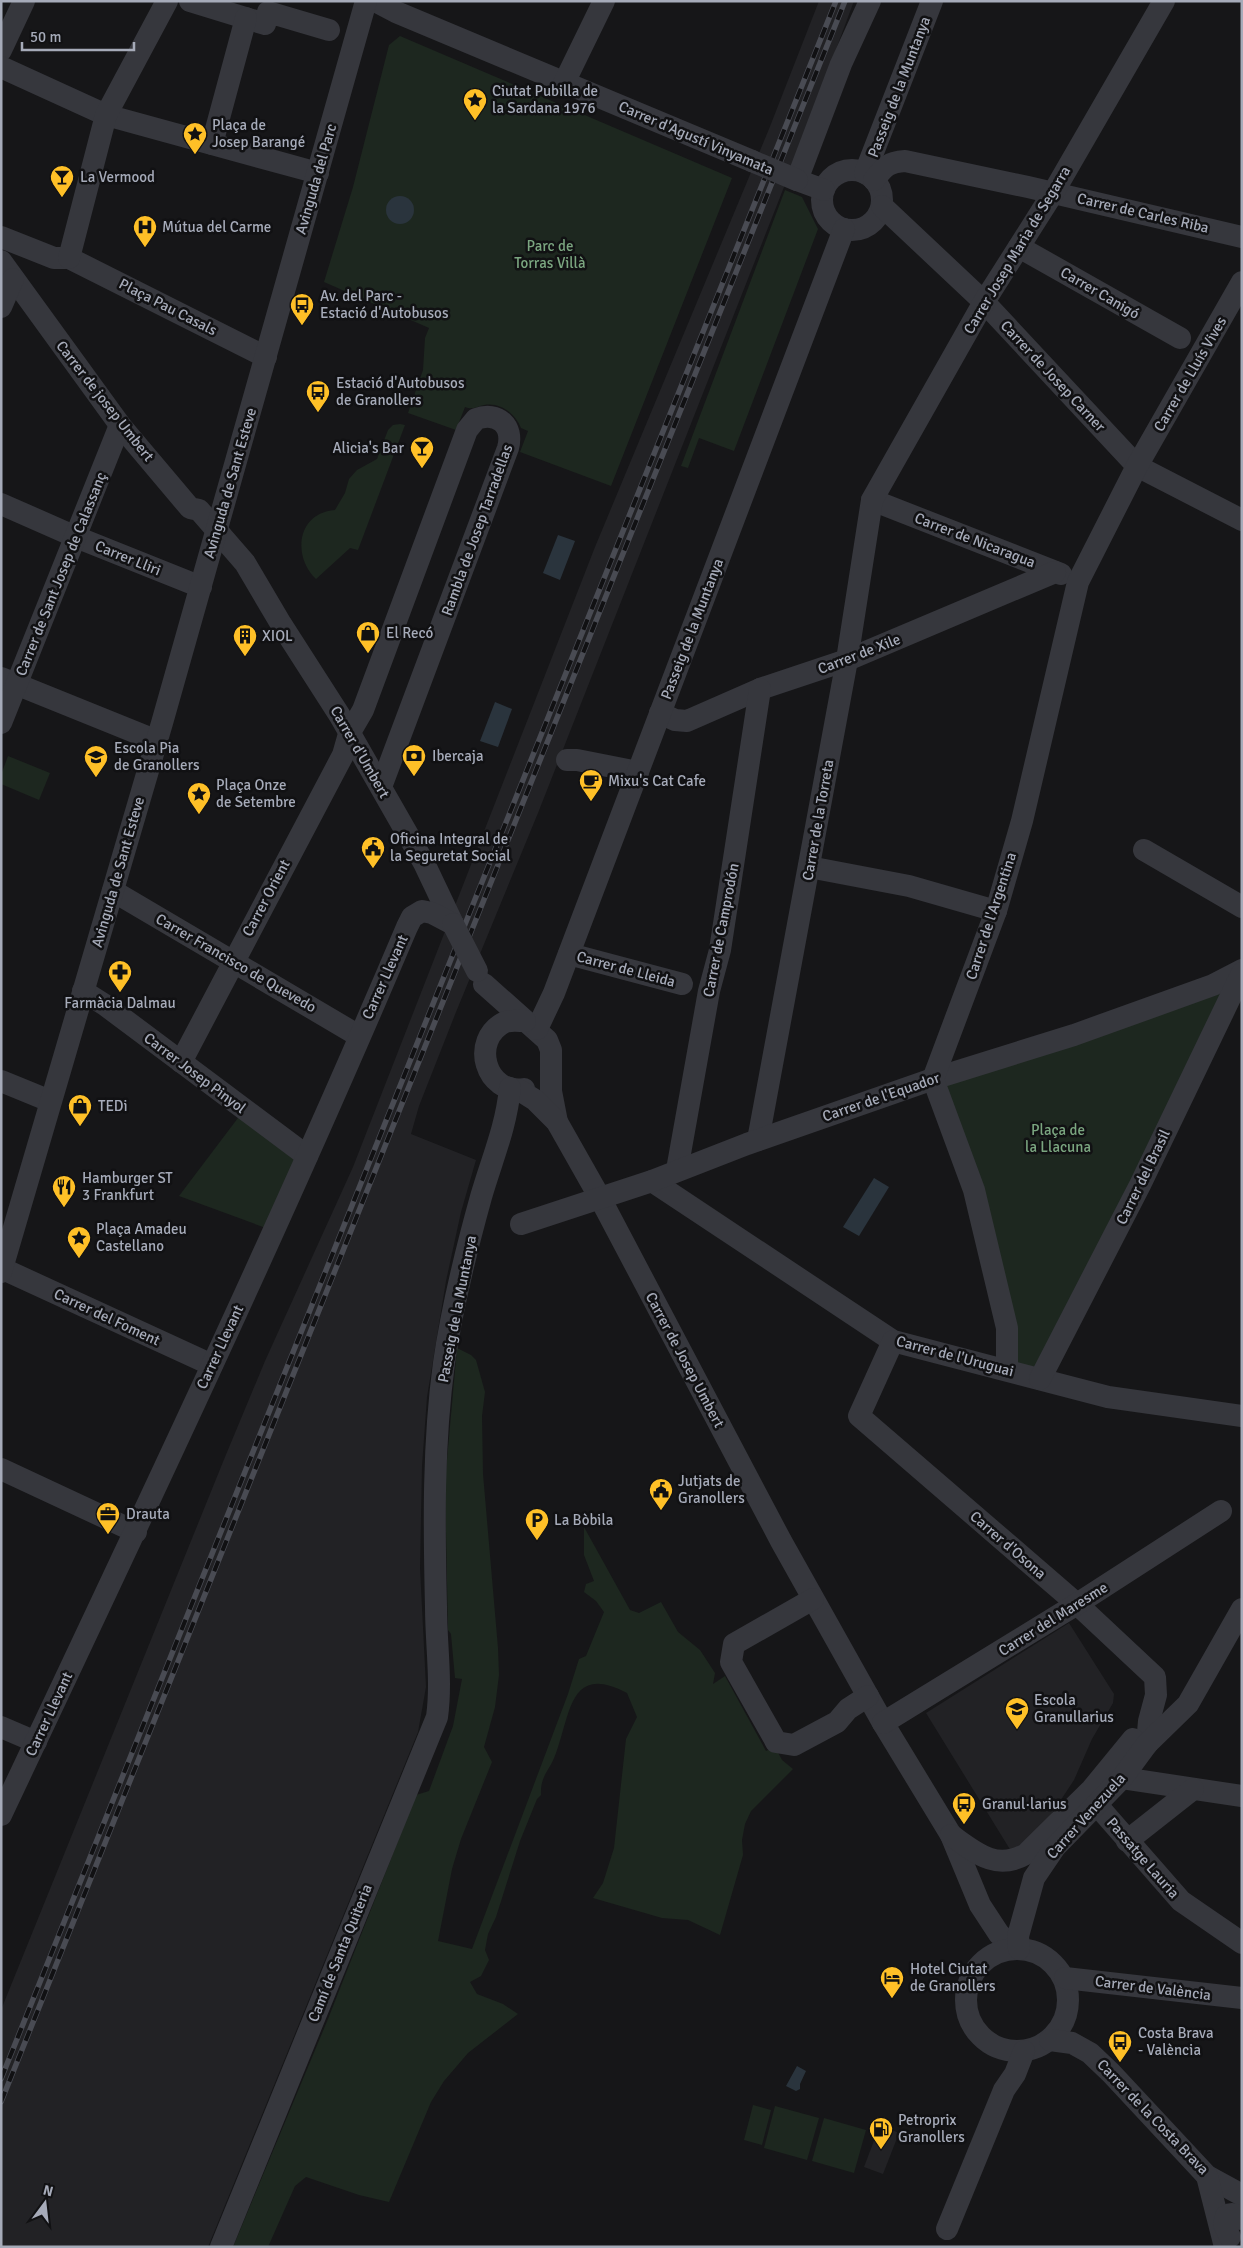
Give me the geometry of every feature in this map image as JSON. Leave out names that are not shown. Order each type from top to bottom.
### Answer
[{"type":"street","points":[[1,50],[24,1]]},
{"type":"street","points":[[62,258],[106,116],[167,1]]},
{"type":"street","points":[[190,1],[265,24],[268,12],[329,30]]},
{"type":"street","name":"Avinguda del Parc","points":[[266,357],[366,1]]},
{"type":"street","name":"Carrer d'Agustí Vinyamata","points":[[375,1],[396,12],[564,83],[824,190]]},
{"type":"street","points":[[564,83],[604,1]]},
{"type":"street","points":[[798,180],[841,64],[870,1]]},
{"type":"street","name":"Passeig de la Muntanya","points":[[870,176],[932,1]]},
{"type":"street","name":"Carrer Josep Maria de Segarra","points":[[872,500],[984,302],[1049,198],[1164,1]]},
{"type":"street","points":[[212,144],[246,18]]},
{"type":"street","points":[[1,67],[106,116],[318,173]]},
{"type":"street","name":"Carrer de Carles Riba","points":[[870,176],[892,162],[905,161],[1049,198],[1242,237]]},
{"type":"street","points":[[855,170],[870,176],[882,197],[882,206],[876,218],[869,225],[861,229],[844,229],[835,225],[824,211],[822,201],[828,182],[844,171],[855,170]]},
{"type":"street","name":"Carrer de Josep Carner","points":[[882,206],[984,302],[1137,466],[1242,520]]},
{"type":"street","name":"Passeig de la Muntanya","points":[[531,1025],[554,993],[844,229]]},
{"type":"street","name":"Plaça Pau Casals","points":[[2,239],[62,258],[266,357]]},
{"type":"street","name":"Carrer Canigó","points":[[1019,247],[1180,338]]},
{"type":"street","points":[[1,306],[7,270]]},
{"type":"street","name":"Carrer de josep Umbert","points":[[7,270],[120,425],[190,508],[200,510],[217,530]]},
{"type":"street","name":"Carrer de Lluís Vives","points":[[1137,466],[1242,282]]},
{"type":"street","name":"Avinguda de Sant Esteve","points":[[2,1270],[157,741],[266,357]]},
{"type":"street","name":"Rambla de Josep Tarradellas","points":[[349,734],[363,710],[467,430],[472,422],[480,418],[497,419],[510,432],[508,448],[381,787]]},
{"type":"street","name":"Carrer de Sant Josep de Calassanç","points":[[1,723],[9,681],[76,537],[120,425]]},
{"type":"street","name":"Carrer de l'Argentina","points":[[933,1079],[996,911],[1022,821],[1078,582],[1137,466]]},
{"type":"street","name":"Carrer de Nicaragua","points":[[872,500],[1078,582]]},
{"type":"street","name":"Carrer de la Torreta","points":[[758,1140],[847,660],[872,500]]},
{"type":"street","name":"Carrer Lliri","points":[[1,504],[76,537],[201,587]]},
{"type":"street","name":"Carrer d'Umbert","points":[[217,530],[245,563],[381,787],[424,863],[443,914],[480,977]]},
{"type":"street","name":"Carrer de Xile","points":[[660,713],[675,720],[687,721],[760,689],[847,660],[1055,572]]},
{"type":"street","points":[[9,681],[157,741]]},
{"type":"street","name":"Carrer de Camprodón","points":[[677,1170],[696,988],[720,950],[760,689]]},
{"type":"street","name":"Carrer Orient","points":[[181,1062],[342,755],[349,734]]},
{"type":"street","points":[[568,760],[577,760],[638,772]]},
{"type":"street","points":[[1144,850],[1242,907]]},
{"type":"street","points":[[809,866],[909,886],[996,911]]},
{"type":"street","name":"Carrer Francisco de Quevedo","points":[[112,891],[359,1036]]},
{"type":"street","name":"Carrer Llevant","points":[[1,1815],[136,1532],[307,1156],[412,918],[422,911],[443,914]]},
{"type":"street","name":"Carrer de Lleida","points":[[568,954],[696,988]]},
{"type":"street","name":"Carrer de l'Equador","points":[[521,1224],[652,1181],[758,1140],[933,1079],[1084,1031],[1213,985],[1242,972]]},
{"type":"street","name":"Carrer del Brasil","points":[[1040,1379],[1140,1185],[1242,972]]},
{"type":"street","points":[[480,977],[547,1040],[551,1050],[551,1091],[557,1122]]},
{"type":"street","points":[[480,977],[492,1011],[492,1033]]},
{"type":"street","name":"Carrer Josep Pinyol","points":[[83,992],[307,1156]]},
{"type":"street","points":[[531,1025],[506,1022],[492,1033],[485,1046],[484,1060],[488,1070],[498,1082],[536,1100],[557,1122]]},
{"type":"street","points":[[515,1089],[534,1088],[542,1081],[550,1068]]},
{"type":"street","points":[[933,1079],[974,1190],[1007,1328],[1007,1370]]},
{"type":"street","points":[[1,1081],[50,1101]]},
{"type":"street","name":"Passeig de la Muntanya","points":[[438,1656],[434,1494],[444,1361],[456,1300],[481,1196],[515,1089]]},
{"type":"street","name":"Carrer de Josep Umbert","points":[[557,1122],[600,1198],[812,1598],[883,1724],[951,1835],[980,1905]]},
{"type":"street","name":"Carrer de l'Uruguai","points":[[652,1181],[893,1342],[1007,1370],[1108,1398],[1242,1416]]},
{"type":"street","name":"Carrer del Foment","points":[[2,1270],[212,1365]]},
{"type":"street","name":"Carrer d'Osona","points":[[893,1342],[859,1416],[1077,1604],[1155,1677]]},
{"type":"street","points":[[1,1470],[136,1532]]},
{"type":"street","name":"Carrer del Maresme","points":[[883,1724],[1077,1604],[1221,1511]]},
{"type":"street","points":[[812,1598],[734,1644],[731,1662],[769,1730],[776,1742],[794,1745],[837,1722],[848,1709],[868,1696]]},
{"type":"street","name":"Carrer Venezuela","points":[[1017,1948],[1018,1936],[1034,1878],[1055,1847],[1122,1778],[1148,1744],[1188,1704],[1242,1609]]},
{"type":"street","name":"Camí de Santa Quiteria","points":[[221,2247],[434,1726],[438,1706],[438,1656]]},
{"type":"street","name":"Carrer Venezuela","points":[[1148,1744],[1149,1720],[1156,1695],[1155,1677]]},
{"type":"street","name":"Carrer Venezuela","points":[[974,1851],[986,1858],[999,1861],[1014,1861],[1026,1854],[1092,1788],[1149,1720]]},
{"type":"street","points":[[1,1727],[36,1742]]},
{"type":"street","points":[[1122,1778],[1242,1796]]},
{"type":"street","points":[[1127,1841],[1193,1789]]},
{"type":"street","name":"Passatge Lauria","points":[[1096,1805],[1181,1901],[1242,1943]]},
{"type":"street","name":"Carrer de Josep Umbert","points":[[951,1835],[974,1851]]},
{"type":"street","points":[[980,1905],[999,1934],[1017,1948]]},
{"type":"street","points":[[980,1905],[984,1942],[980,1963]]},
{"type":"street","points":[[995,2048],[1024,2052],[1039,2047],[1050,2040],[1061,2028],[1068,2008],[1065,1978],[1049,1960],[1034,1952],[1017,1948],[1002,1951],[980,1963],[973,1972],[966,1991],[966,2009],[972,2026],[980,2037],[995,2048],[1003,2060],[1005,2072],[1004,2090]]},
{"type":"street","name":"Carrer de València","points":[[1065,1978],[1242,1998]]},
{"type":"street","points":[[1213,1995],[1242,2015]]},
{"type":"street","name":"Carrer de la Costa Brava","points":[[1068,2008],[1074,2027],[1090,2053]]},
{"type":"street","name":"Carrer de la Costa Brava","points":[[1050,2040],[1072,2043],[1090,2053],[1207,2176],[1242,2195]]},
{"type":"street","points":[[947,2229],[1004,2090],[1015,2074],[1024,2052]]},
{"type":"street","points":[[1207,2176],[1225,2247]]},
{"type":"street","points":[[1235,2247],[1224,2224],[1224,2219],[1230,2214],[1242,2220]]},
{"type":"shaded area","points":[[819,1],[854,1],[797,154],[538,813],[419,1106],[411,1134],[476,1160],[461,1212],[446,1281],[427,1397],[422,1466],[420,1568],[426,1687],[418,1732],[208,2247],[1,2247],[1,2010],[265,1361],[353,1167],[595,547],[769,129]]},
{"type":"shaded area","points":[[400,196],[410,200],[414,210],[410,220],[400,224],[390,220],[386,210],[390,200]]},
{"type":"shaded area","points":[[558,535],[575,541],[560,580],[543,573]]},
{"type":"shaded area","points":[[495,702],[512,709],[498,747],[480,741]]},
{"type":"shaded area","points":[[874,1178],[889,1187],[859,1236],[843,1227]]},
{"type":"shaded area","name":"Escola Granullarius","points":[[1069,1623],[1114,1694],[1113,1703],[1092,1739],[1074,1780],[1041,1830],[1011,1851],[926,1713]]},
{"type":"shaded area","points":[[797,2066],[806,2071],[800,2084],[800,2089],[796,2091],[786,2086]]},
{"type":"shaded area","name":"Petroprix Granollers","points":[[880,2125],[899,2133],[883,2174],[864,2167]]},
{"type":"green space","name":"Parc de Torras Villà","points":[[400,36],[732,178],[611,486],[520,452],[528,431],[521,428],[511,413],[496,405],[465,407],[456,430],[408,413],[423,370],[425,338],[429,328],[324,282],[353,187],[389,45]]},
{"type":"green space","points":[[785,190],[802,197],[818,229],[734,451],[699,438],[688,468],[681,466]]},
{"type":"green space","points":[[393,425],[405,425],[358,550],[350,548],[316,579],[308,570],[301,548],[302,537],[306,527],[322,513],[335,510],[345,493],[349,479],[357,470],[377,459],[388,430]]},
{"type":"green space","points":[[8,756],[50,773],[39,800],[1,784],[1,775]]},
{"type":"green space","name":"Plaça de la Llacuna","points":[[1242,970],[1040,1379],[1007,1369],[1007,1327],[933,1079]]},
{"type":"green space","points":[[244,1110],[307,1156],[274,1231],[179,1196]]},
{"type":"green space","points":[[457,1348],[471,1355],[476,1360],[485,1392],[482,1416],[483,1474],[499,1675],[495,1707],[484,1747],[492,1762],[461,1839],[452,1869],[438,1941],[472,1949],[568,1694],[579,1659],[586,1656],[604,1612],[596,1601],[584,1592],[586,1584],[594,1581],[584,1555],[584,1527],[630,1610],[639,1613],[661,1602],[678,1632],[700,1650],[715,1673],[713,1684],[725,1676],[766,1751],[775,1747],[782,1760],[793,1769],[751,1811],[745,1824],[742,1840],[743,1855],[720,1935],[688,1920],[662,1918],[593,1898],[603,1883],[614,1848],[626,1739],[637,1717],[627,1693],[608,1685],[594,1684],[583,1688],[576,1696],[570,1708],[554,1759],[542,1783],[541,1795],[537,1799],[520,1841],[496,1917],[488,1934],[485,1950],[489,1960],[481,1976],[470,1982],[477,1994],[503,2004],[518,2014],[468,2053],[444,2081],[431,2102],[389,2202],[359,2195],[306,2177],[295,2186],[268,2247],[233,2247],[328,2019],[416,1795],[429,1791],[453,1726],[462,1679],[455,1678],[451,1634],[448,1630],[445,1482]]},
{"type":"green space","points":[[753,2105],[771,2110],[762,2145],[744,2140]]},
{"type":"green space","points":[[775,2106],[819,2118],[807,2160],[764,2148]]},
{"type":"green space","points":[[824,2118],[866,2130],[854,2173],[812,2161]]},
{"type":"railway","points":[[1,2079],[836,1]]},
{"type":"railway","points":[[1,2102],[845,1]]},
{"type":"place","name":"Ciutat Pubilla de la Sardana 1976","points":[[475,121]]},
{"type":"place","name":"Plaça de Josep Barangé","points":[[195,155]]},
{"type":"place","name":"La Vermood","points":[[62,198]]},
{"type":"place","name":"Mútua del Carme","points":[[145,248]]},
{"type":"place","name":"Av. del Parc - Estació d'Autobusos","points":[[302,326]]},
{"type":"place","name":"Estació d'Autobusos de Granollers","points":[[318,413]]},
{"type":"place","name":"Alicia's Bar","points":[[422,469]]},
{"type":"place","name":"El Recó","points":[[368,654]]},
{"type":"place","name":"XIOL","points":[[245,657]]},
{"type":"place","name":"Ibercaja","points":[[414,777]]},
{"type":"place","name":"Escola Pia de Granollers","points":[[96,778]]},
{"type":"place","name":"Mixu's Cat Cafe","points":[[591,802]]},
{"type":"place","name":"Plaça Onze de Setembre","points":[[199,815]]},
{"type":"place","name":"Oficina Integral de la Seguretat Social","points":[[373,869]]},
{"type":"place","name":"Farmàcia Dalmau","points":[[120,993]]},
{"type":"place","name":"TEDi","points":[[80,1127]]},
{"type":"place","name":"Hamburger ST 3 Frankfurt","points":[[64,1208]]},
{"type":"place","name":"Plaça Amadeu Castellano","points":[[79,1259]]},
{"type":"place","name":"Jutjats de Granollers","points":[[661,1511]]},
{"type":"place","name":"Drauta","points":[[108,1535]]},
{"type":"place","name":"La Bòbila","points":[[537,1541]]},
{"type":"place","name":"Escola Granullarius","points":[[1017,1730]]},
{"type":"place","name":"Granul·larius","points":[[964,1825]]},
{"type":"place","name":"Hotel Ciutat de Granollers","points":[[892,1999]]},
{"type":"place","name":"Costa Brava - València","points":[[1120,2063]]},
{"type":"place","name":"Petroprix Granollers","points":[[881,2150]]}]
